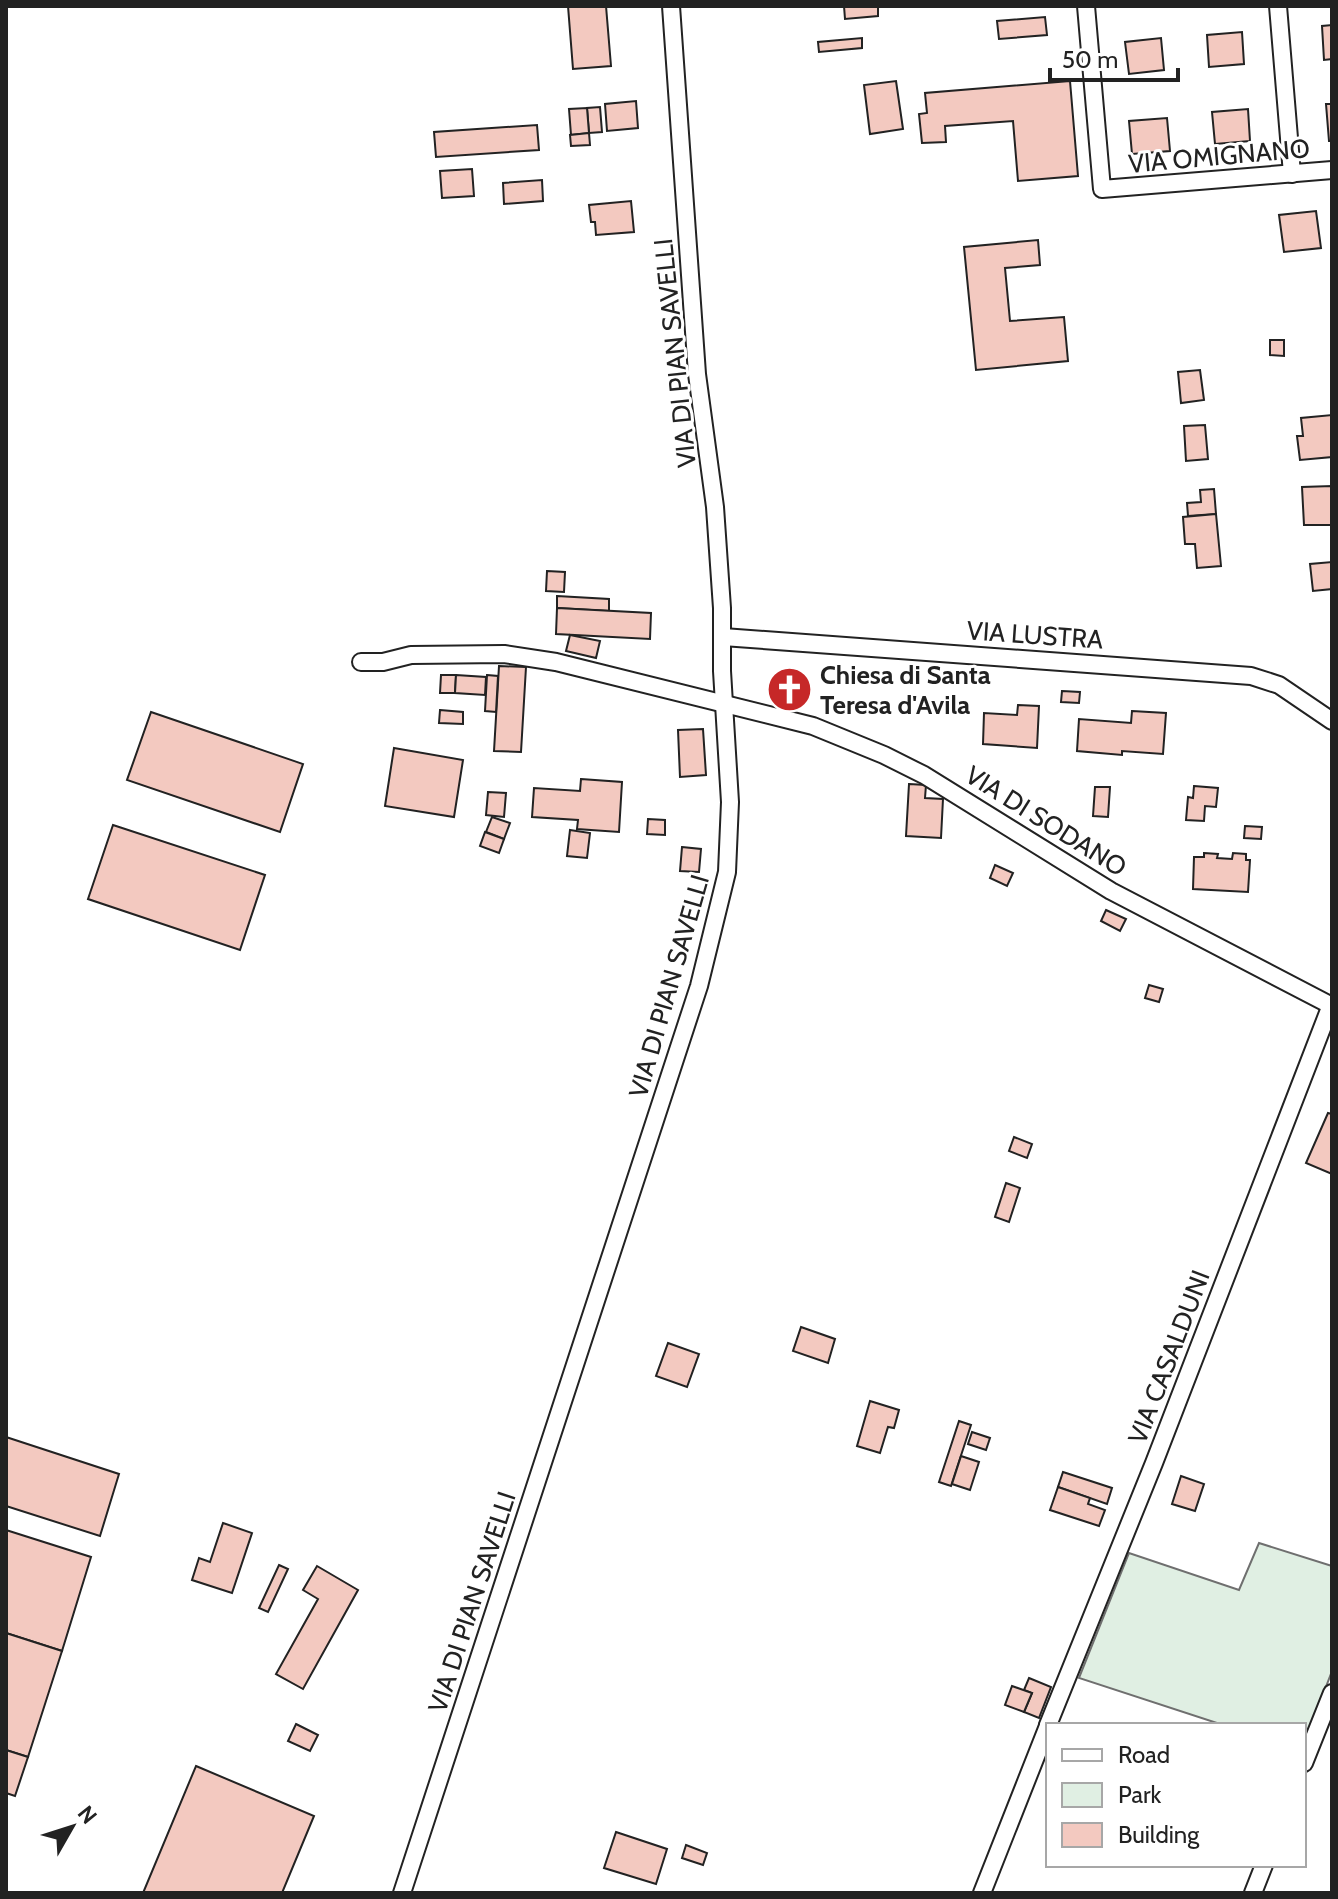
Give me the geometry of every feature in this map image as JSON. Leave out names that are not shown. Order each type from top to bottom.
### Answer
[{"type":"street","name":"VIA DI PIAN SAVELLI","points":[[402,1893],[708,955],[729,850],[730,802],[715,507],[697,374],[671,6]]},
{"type":"street","name":"VIA OMIGNANO","points":[[1086,6],[1102,189],[1332,170]]},
{"type":"street","points":[[1278,6],[1292,174]]},
{"type":"street","name":"VIA LUSTRA","points":[[723,637],[1251,676],[1279,685],[1332,721]]},
{"type":"street","name":"VIA DI SODANO","points":[[361,662],[383,662],[411,655],[504,654],[556,662],[813,726],[905,765],[985,811],[1089,879],[1331,1005]]},
{"type":"street","name":"VIA CASALDUNI","points":[[1049,1723],[1154,1463],[1331,1005]]},
{"type":"street","points":[[1306,1758],[1332,1693]]},
{"type":"street","name":"VIA CASALDUNI","points":[[982,1893],[1046,1730]]},
{"type":"street","points":[[1253,1893],[1263,1867]]},
{"type":"green space","points":[[1259,1543],[1332,1566],[1332,1671],[1306,1739],[1306,1723],[1217,1723],[1079,1678],[1129,1553],[1239,1590]]},
{"type":"building","points":[[568,6],[606,6],[611,66],[573,69]]},
{"type":"building","points":[[844,6],[878,6],[878,16],[845,19]]},
{"type":"building","points":[[1045,17],[1047,35],[999,39],[997,21]]},
{"type":"building","points":[[1332,25],[1332,59],[1324,60],[1322,26]]},
{"type":"building","points":[[1242,32],[1244,64],[1209,67],[1207,35]]},
{"type":"building","points":[[862,38],[862,48],[819,52],[818,42]]},
{"type":"building","points":[[1161,38],[1164,70],[1129,74],[1125,42]]},
{"type":"building","points":[[896,81],[903,129],[870,134],[864,85]]},
{"type":"building","points":[[1070,81],[1078,176],[1018,181],[1013,121],[945,126],[946,142],[922,143],[919,114],[927,113],[925,93]]},
{"type":"building","points":[[636,101],[638,128],[607,131],[605,104]]},
{"type":"building","points":[[1326,104],[1332,104],[1332,141],[1329,141]]},
{"type":"building","points":[[600,107],[602,132],[589,133],[587,108]]},
{"type":"building","points":[[587,108],[589,133],[571,135],[569,109]]},
{"type":"building","points":[[1248,109],[1250,141],[1215,144],[1212,112]]},
{"type":"building","points":[[1167,118],[1170,151],[1132,154],[1129,121]]},
{"type":"building","points":[[537,125],[539,150],[436,157],[434,132]]},
{"type":"building","points":[[589,133],[590,145],[571,146],[570,135]]},
{"type":"building","points":[[472,169],[474,196],[442,198],[440,171]]},
{"type":"building","points":[[542,180],[543,201],[504,204],[503,183]]},
{"type":"building","points":[[631,201],[634,232],[596,235],[589,205]]},
{"type":"building","points":[[1316,211],[1321,248],[1284,252],[1279,215]]},
{"type":"building","points":[[1038,240],[1040,265],[1005,268],[1010,321],[1064,317],[1068,361],[976,370],[964,247]]},
{"type":"building","points":[[1270,340],[1284,340],[1284,356],[1270,355]]},
{"type":"building","points":[[1200,370],[1204,400],[1181,403],[1178,372]]},
{"type":"building","points":[[1332,415],[1332,457],[1300,460],[1297,436],[1303,436],[1301,418]]},
{"type":"building","points":[[1205,425],[1208,459],[1186,461],[1184,426]]},
{"type":"building","points":[[1332,486],[1332,525],[1304,525],[1302,487]]},
{"type":"building","points":[[1214,489],[1216,514],[1188,516],[1187,503],[1201,502],[1200,490]]},
{"type":"building","points":[[1216,514],[1221,566],[1197,568],[1195,544],[1185,544],[1183,517]]},
{"type":"building","points":[[1332,562],[1332,589],[1313,591],[1310,564]]},
{"type":"building","points":[[547,571],[565,572],[564,592],[546,591]]},
{"type":"building","points":[[557,596],[609,599],[609,611],[557,608]]},
{"type":"building","points":[[557,608],[651,613],[650,639],[556,634]]},
{"type":"building","points":[[570,635],[600,641],[596,658],[566,651]]},
{"type":"building","points":[[499,666],[526,667],[521,752],[494,751]]},
{"type":"building","points":[[441,675],[456,675],[455,693],[440,693]]},
{"type":"building","points":[[456,675],[486,677],[485,695],[455,693]]},
{"type":"building","points":[[487,675],[498,676],[496,712],[485,711]]},
{"type":"building","name":"Chiesa di Santa Teresa d'Avila","points":[[778,678],[804,683],[800,703],[774,698]]},
{"type":"building","points":[[1062,691],[1080,692],[1079,703],[1061,702]]},
{"type":"building","points":[[1018,705],[1039,706],[1037,748],[983,744],[984,713],[1017,715]]},
{"type":"building","points":[[440,710],[463,712],[463,724],[439,723]]},
{"type":"building","points":[[1132,711],[1166,713],[1163,754],[1122,751],[1122,755],[1077,751],[1079,719],[1131,723]]},
{"type":"building","points":[[151,712],[303,764],[280,832],[127,780]]},
{"type":"building","points":[[703,729],[706,775],[680,777],[678,730]]},
{"type":"building","points":[[394,748],[463,760],[454,817],[385,806]]},
{"type":"building","points":[[581,779],[622,782],[619,832],[577,829],[578,820],[532,817],[534,788],[580,791]]},
{"type":"building","points":[[909,784],[926,785],[925,798],[943,799],[941,838],[906,836]]},
{"type":"building","points":[[1194,786],[1218,788],[1216,807],[1205,806],[1204,821],[1186,820],[1188,797],[1193,798]]},
{"type":"building","points":[[1095,787],[1110,787],[1108,817],[1093,816]]},
{"type":"building","points":[[488,792],[506,793],[504,817],[486,815]]},
{"type":"building","points":[[492,817],[510,823],[504,839],[486,832]]},
{"type":"building","points":[[648,819],[665,820],[665,835],[647,834]]},
{"type":"building","points":[[113,825],[265,875],[240,950],[88,899]]},
{"type":"building","points":[[1245,826],[1262,827],[1261,839],[1244,838]]},
{"type":"building","points":[[570,830],[590,833],[587,858],[567,856]]},
{"type":"building","points":[[485,832],[504,839],[499,853],[480,846]]},
{"type":"building","points":[[682,847],[701,849],[699,872],[680,871]]},
{"type":"building","points":[[1204,853],[1232,859],[1233,853],[1246,854],[1246,860],[1250,860],[1248,892],[1193,889],[1194,857],[1204,857]]},
{"type":"building","points":[[995,865],[1013,873],[1007,886],[990,878]]},
{"type":"building","points":[[1106,910],[1126,919],[1120,931],[1101,921]]},
{"type":"building","points":[[1149,985],[1163,989],[1159,1002],[1145,998]]},
{"type":"building","points":[[1328,1113],[1332,1114],[1332,1174],[1306,1163]]},
{"type":"building","points":[[1014,1137],[1032,1144],[1027,1158],[1009,1151]]},
{"type":"building","points":[[1006,1183],[1020,1188],[1009,1222],[995,1217]]},
{"type":"building","points":[[801,1327],[835,1339],[828,1363],[793,1351]]},
{"type":"building","points":[[668,1343],[699,1354],[687,1387],[656,1376]]},
{"type":"building","points":[[870,1401],[899,1410],[894,1428],[888,1427],[880,1453],[857,1446]]},
{"type":"building","points":[[959,1421],[971,1425],[951,1486],[939,1482]]},
{"type":"building","points":[[972,1432],[990,1438],[986,1450],[968,1444]]},
{"type":"building","points":[[6,1437],[119,1474],[100,1536],[6,1506]]},
{"type":"building","points":[[961,1456],[979,1462],[970,1490],[952,1484]]},
{"type":"building","points":[[1063,1472],[1112,1488],[1107,1504],[1058,1487]]},
{"type":"building","points":[[1181,1476],[1204,1484],[1195,1511],[1172,1504]]},
{"type":"building","points":[[1058,1487],[1090,1498],[1088,1504],[1105,1510],[1099,1526],[1050,1510]]},
{"type":"building","points":[[223,1523],[252,1533],[232,1593],[192,1580],[199,1558],[210,1562]]},
{"type":"building","points":[[6,1530],[91,1557],[62,1651],[6,1633]]},
{"type":"building","points":[[279,1565],[288,1569],[268,1612],[259,1608]]},
{"type":"building","points":[[317,1566],[358,1590],[303,1689],[276,1674],[318,1599],[303,1590]]},
{"type":"building","points":[[6,1633],[62,1651],[28,1757],[6,1750]]},
{"type":"building","points":[[1029,1678],[1051,1687],[1039,1718],[1024,1712],[1032,1693],[1024,1690]]},
{"type":"building","points":[[1012,1686],[1032,1693],[1024,1712],[1005,1705]]},
{"type":"building","points":[[296,1724],[318,1735],[310,1751],[288,1741]]},
{"type":"building","points":[[6,1750],[28,1757],[15,1796],[6,1793]]},
{"type":"building","points":[[196,1766],[314,1816],[282,1893],[143,1893]]},
{"type":"building","points":[[616,1832],[667,1849],[656,1884],[604,1868]]},
{"type":"building","points":[[686,1845],[707,1853],[703,1865],[682,1858]]},
{"type":"place","name":"Chiesa di Santa Teresa d'Avila","points":[[789,690]]}]
